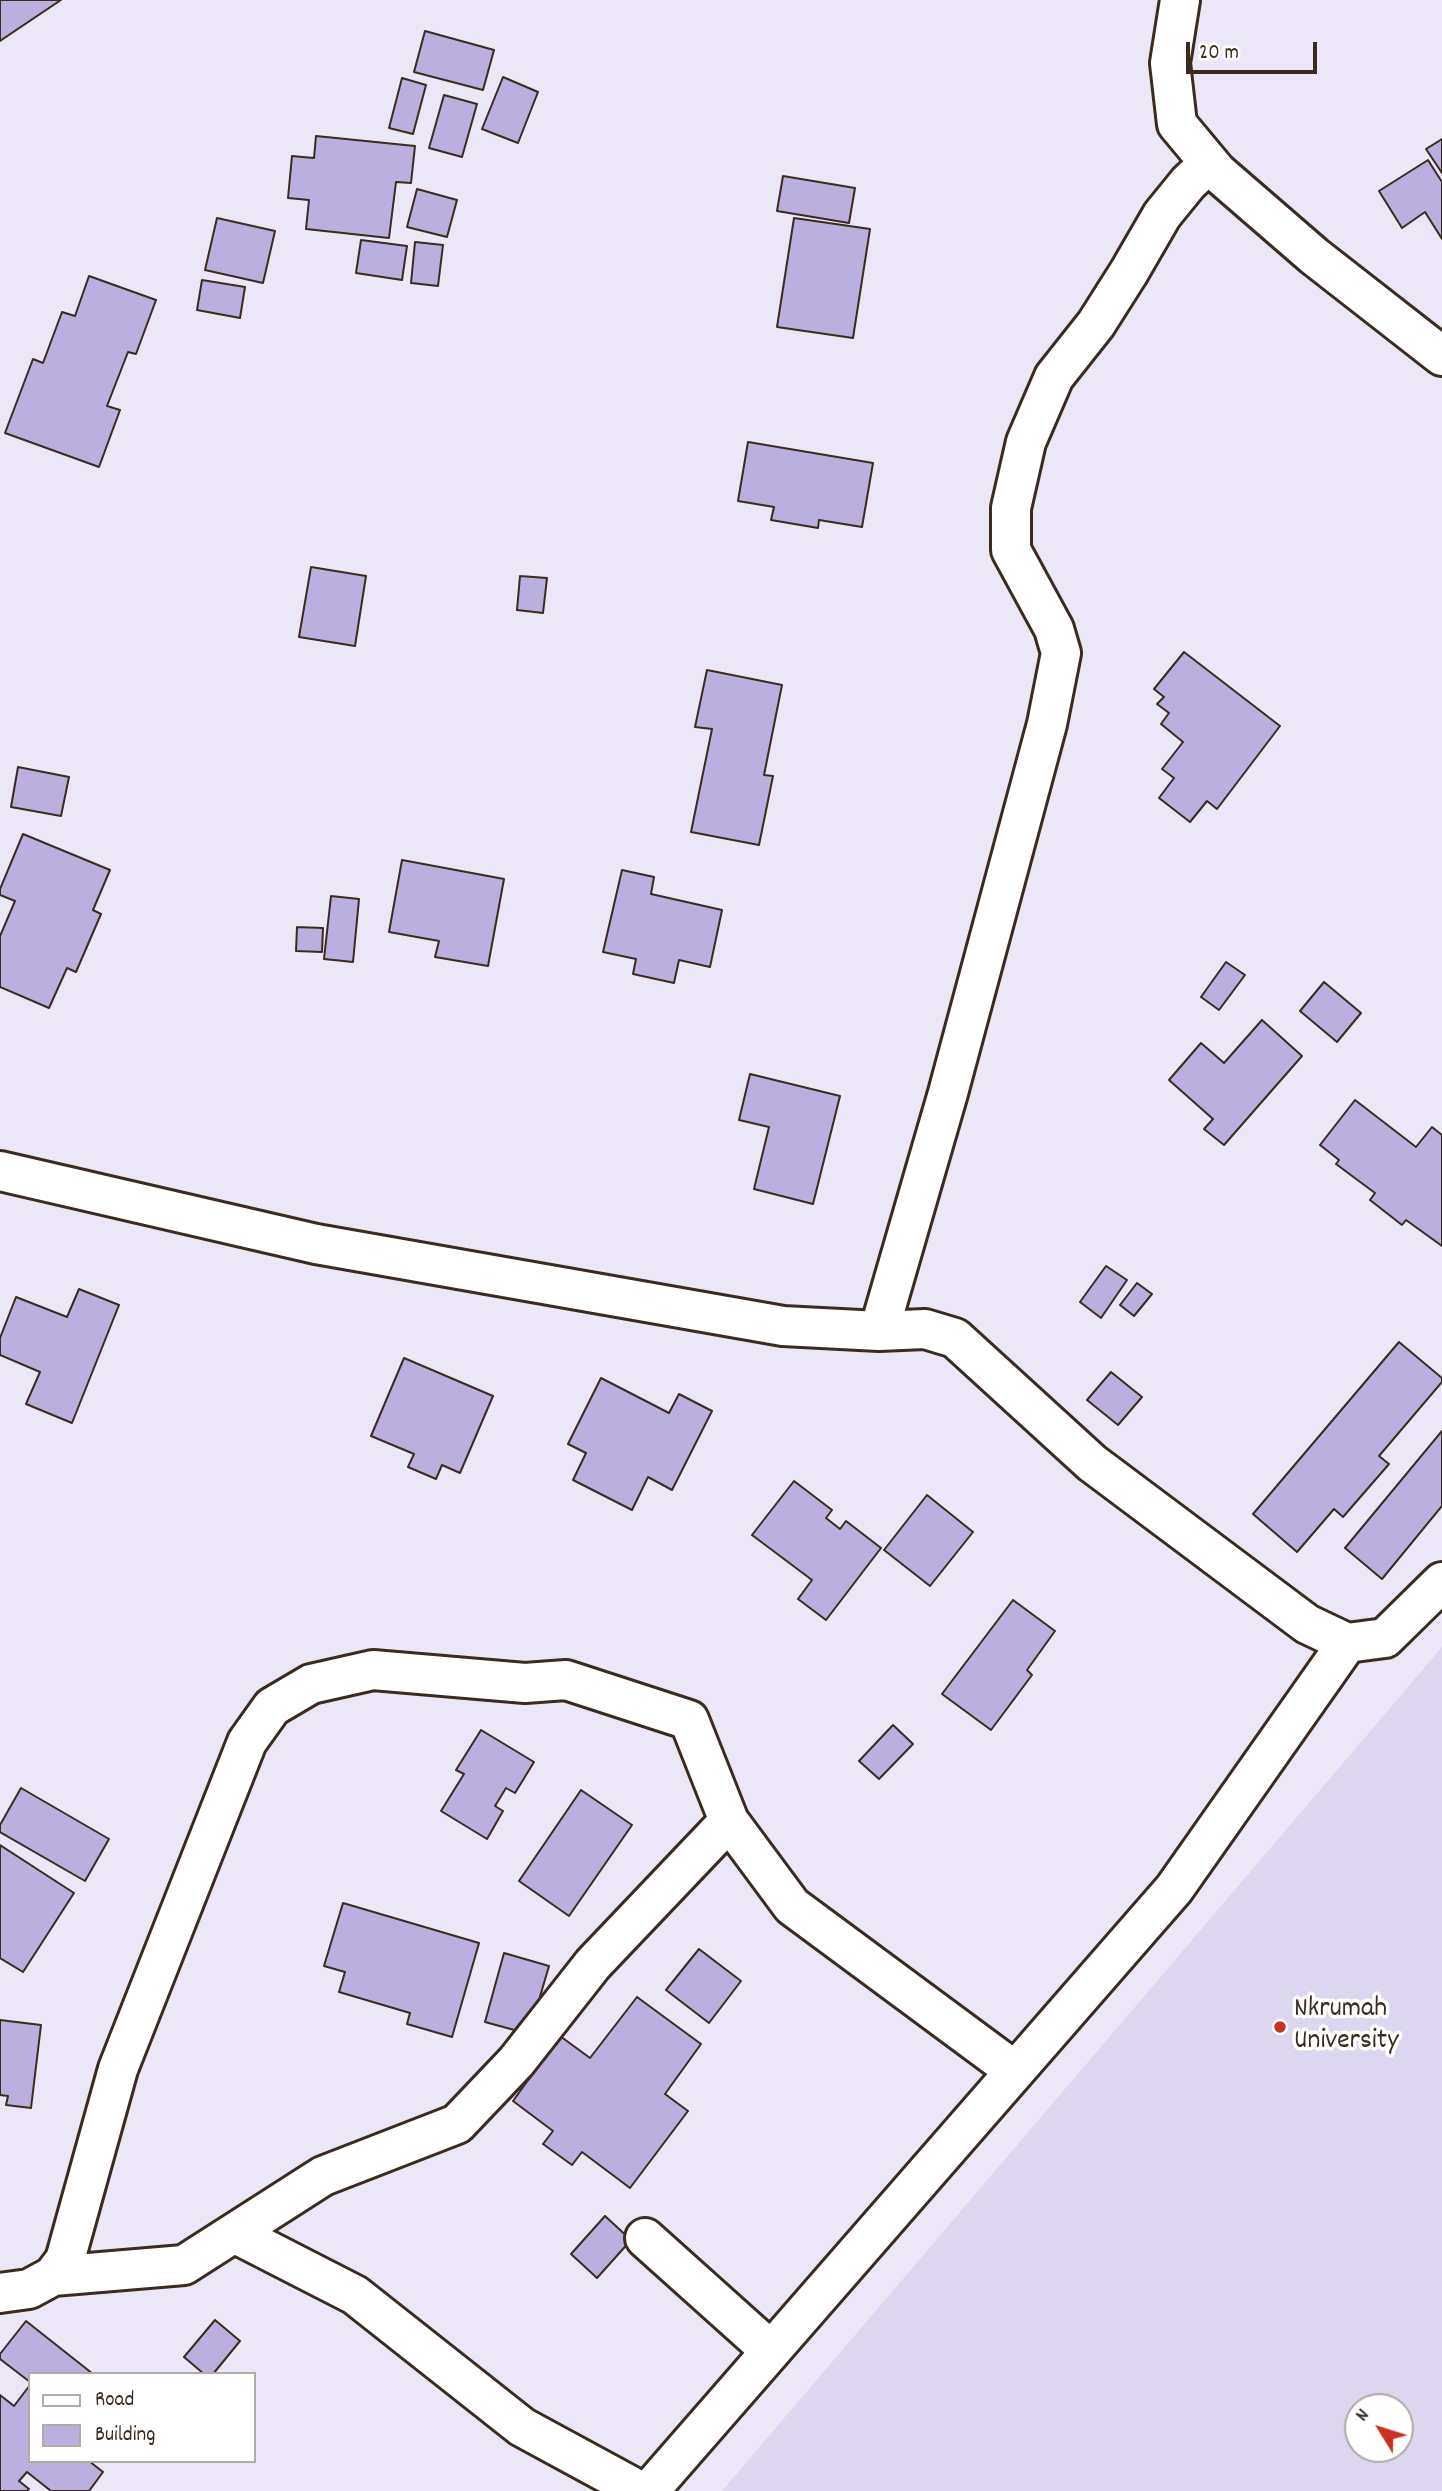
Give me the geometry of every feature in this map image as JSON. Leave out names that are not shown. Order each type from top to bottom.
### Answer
[{"type":"street","points":[[1180,0],[1170,63],[1177,124],[1217,172],[1314,256],[1442,356]]},
{"type":"street","points":[[879,1331],[948,1093],[1048,724],[1061,653],[1054,629],[1011,550],[1011,509],[1026,442],[1054,377],[1096,324],[1162,215],[1188,183],[1209,163]]},
{"type":"street","points":[[0,1171],[316,1244],[783,1326],[879,1331],[925,1329],[955,1338],[1092,1463],[1307,1624],[1347,1643],[1385,1639],[1442,1582]]},
{"type":"street","points":[[649,2491],[1174,1889],[1347,1643]]},
{"type":"street","points":[[53,2276],[65,2260],[118,2069],[247,1742],[272,1707],[311,1684],[373,1670],[525,1683],[566,1680],[689,1720],[729,1821],[792,1906],[1015,2071]]},
{"type":"street","points":[[0,2293],[29,2289],[53,2276],[184,2265],[323,2176],[457,2124],[516,2062],[593,1964],[729,1821]]},
{"type":"street","points":[[234,2233],[355,2295],[522,2427],[640,2491]]},
{"type":"street","points":[[645,2238],[771,2351]]},
{"type":"shaded area","name":"Nkrumah University","points":[[1442,1647],[1442,2491],[722,2491]]},
{"type":"building","points":[[0,0],[61,0],[0,41]]},
{"type":"building","points":[[425,31],[494,50],[483,90],[414,72]]},
{"type":"building","points":[[503,77],[538,92],[518,143],[482,129]]},
{"type":"building","points":[[402,78],[426,85],[413,134],[389,128]]},
{"type":"building","points":[[444,95],[477,104],[462,157],[429,148]]},
{"type":"building","points":[[316,136],[415,146],[411,183],[396,182],[389,238],[306,229],[309,200],[288,198],[292,156],[314,158]]},
{"type":"building","points":[[1442,139],[1442,173],[1426,149]]},
{"type":"building","points":[[1428,160],[1442,182],[1442,239],[1425,212],[1402,228],[1379,191]]},
{"type":"building","points":[[783,176],[855,188],[849,223],[777,211]]},
{"type":"building","points":[[417,189],[457,200],[447,237],[407,227]]},
{"type":"building","points":[[217,218],[275,231],[263,283],[205,270]]},
{"type":"building","points":[[794,218],[870,229],[853,338],[777,327]]},
{"type":"building","points":[[361,240],[407,246],[402,280],[356,273]]},
{"type":"building","points":[[415,242],[443,245],[438,286],[411,283]]},
{"type":"building","points":[[89,276],[156,300],[136,354],[128,352],[107,406],[120,410],[99,467],[5,433],[33,359],[43,363],[62,312],[75,316]]},
{"type":"building","points":[[202,280],[245,287],[240,318],[197,310]]},
{"type":"building","points":[[748,442],[873,463],[862,527],[819,520],[818,528],[771,520],[774,507],[738,501]]},
{"type":"building","points":[[311,567],[366,576],[355,646],[299,637]]},
{"type":"building","points":[[520,576],[547,578],[543,613],[517,610]]},
{"type":"building","points":[[1184,652],[1280,726],[1217,809],[1207,801],[1190,822],[1159,798],[1174,778],[1162,769],[1183,742],[1161,724],[1169,713],[1157,704],[1164,697],[1154,689]]},
{"type":"building","points":[[707,670],[782,685],[764,775],[773,776],[759,845],[691,832],[712,729],[695,727]]},
{"type":"building","points":[[18,767],[69,777],[61,816],[11,807]]},
{"type":"building","points":[[23,834],[110,870],[93,910],[101,914],[76,972],[67,968],[49,1008],[0,987],[0,936],[15,901],[0,895],[0,889]]},
{"type":"building","points":[[402,860],[504,879],[488,966],[435,957],[439,941],[389,932]]},
{"type":"building","points":[[622,870],[654,877],[651,894],[722,910],[710,967],[679,960],[674,983],[633,974],[636,959],[603,952]]},
{"type":"building","points":[[331,896],[359,899],[353,962],[324,959]]},
{"type":"building","points":[[297,927],[323,928],[322,952],[296,951]]},
{"type":"building","points":[[1226,962],[1245,975],[1219,1010],[1201,997]]},
{"type":"building","points":[[1324,982],[1361,1013],[1337,1042],[1300,1011]]},
{"type":"building","points":[[1262,1020],[1302,1056],[1224,1145],[1204,1129],[1213,1119],[1169,1080],[1201,1043],[1224,1063]]},
{"type":"building","points":[[750,1074],[840,1096],[813,1204],[754,1189],[769,1127],[739,1120]]},
{"type":"building","points":[[1355,1100],[1416,1147],[1432,1127],[1442,1135],[1442,1246],[1406,1220],[1402,1225],[1370,1200],[1375,1193],[1336,1164],[1339,1160],[1320,1145]]},
{"type":"building","points":[[1106,1266],[1127,1280],[1101,1318],[1080,1302]]},
{"type":"building","points":[[1137,1283],[1152,1294],[1134,1316],[1120,1305]]},
{"type":"building","points":[[79,1289],[119,1305],[72,1423],[26,1404],[40,1372],[0,1355],[0,1338],[16,1297],[67,1317]]},
{"type":"building","points":[[1399,1342],[1442,1378],[1442,1382],[1379,1456],[1389,1464],[1343,1517],[1334,1509],[1297,1552],[1253,1514]]},
{"type":"building","points":[[404,1358],[493,1396],[460,1473],[442,1465],[436,1479],[408,1467],[414,1454],[371,1436]]},
{"type":"building","points":[[1111,1372],[1142,1397],[1118,1425],[1087,1400]]},
{"type":"building","points":[[601,1378],[669,1413],[679,1394],[712,1411],[672,1490],[648,1477],[632,1510],[573,1480],[586,1453],[568,1444]]},
{"type":"building","points":[[1442,1431],[1442,1506],[1382,1579],[1345,1548]]},
{"type":"building","points":[[794,1481],[832,1510],[826,1518],[840,1529],[846,1521],[881,1548],[826,1620],[798,1599],[812,1580],[752,1535]]},
{"type":"building","points":[[927,1495],[973,1532],[930,1586],[884,1550]]},
{"type":"building","points":[[1013,1600],[1055,1631],[1027,1670],[1032,1675],[991,1730],[942,1694]]},
{"type":"building","points":[[893,1725],[913,1744],[879,1779],[859,1761]]},
{"type":"building","points":[[481,1730],[534,1762],[515,1793],[506,1788],[495,1806],[503,1811],[487,1839],[441,1811],[464,1774],[456,1770]]},
{"type":"building","points":[[21,1788],[109,1839],[85,1881],[0,1832],[0,1825]]},
{"type":"building","points":[[581,1790],[632,1825],[569,1916],[519,1881]]},
{"type":"building","points":[[0,1845],[74,1893],[23,1972],[0,1958]]},
{"type":"building","points":[[343,1903],[479,1943],[452,2037],[407,2024],[410,2013],[339,1992],[345,1972],[324,1966]]},
{"type":"building","points":[[699,1949],[741,1981],[709,2023],[666,1990]]},
{"type":"building","points":[[504,1953],[549,1966],[529,2034],[485,2022]]},
{"type":"building","points":[[637,1997],[701,2044],[665,2094],[688,2111],[630,2188],[582,2152],[572,2165],[543,2144],[553,2131],[513,2101],[560,2036],[590,2058]]},
{"type":"building","points":[[0,2020],[41,2025],[31,2108],[6,2105],[8,2096],[0,2095]]},
{"type":"building","points":[[605,2216],[631,2240],[597,2278],[571,2254]]},
{"type":"building","points":[[215,2320],[240,2341],[215,2372],[202,2372],[184,2357]]},
{"type":"building","points":[[26,2321],[90,2372],[28,2372],[28,2380],[0,2359],[0,2354]]},
{"type":"building","points":[[28,2388],[28,2463],[92,2463],[103,2472],[89,2491],[51,2491],[27,2472],[19,2481],[29,2489],[27,2491],[0,2491],[0,2395],[14,2406]]},
{"type":"place","name":"Nkrumah University","points":[[1280,2027]]}]
